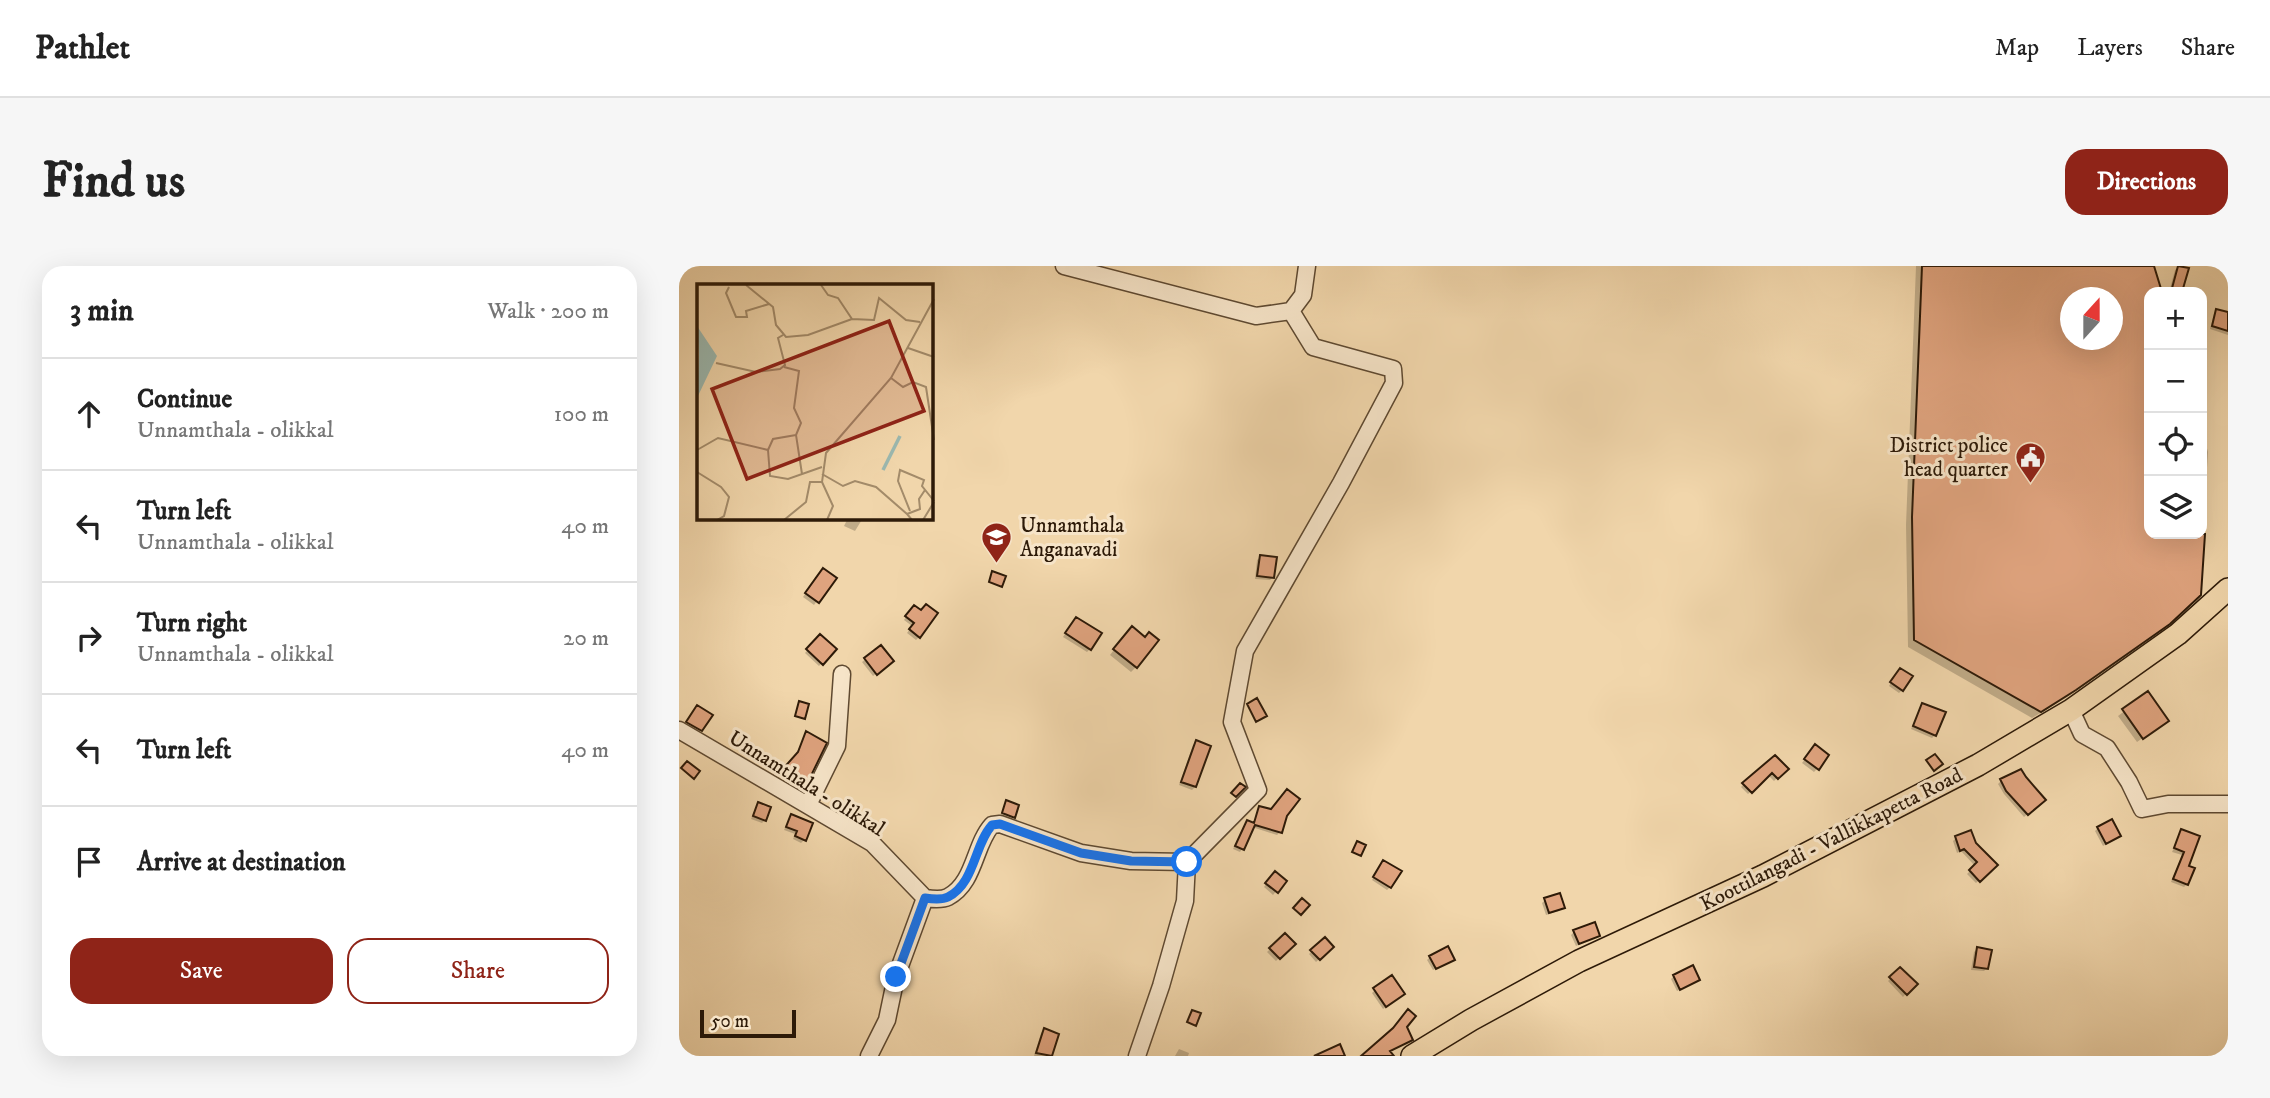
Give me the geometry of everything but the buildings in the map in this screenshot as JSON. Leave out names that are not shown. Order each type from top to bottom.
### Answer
[{"type":"main road","name":"Koottilangadi - Vallikkapetta Road","points":[[1412,1056],[1471,1020],[1579,961],[1775,869],[1978,765],[2071,710],[2178,634],[2228,589]]},
{"type":"street","points":[[1064,266],[1257,316],[1291,311],[1303,295],[1307,266]]},
{"type":"street","points":[[1137,1056],[1161,986],[1185,901],[1187,862],[1258,790],[1232,722],[1245,651],[1341,483],[1394,383],[1393,369],[1313,347],[1291,311]]},
{"type":"street","points":[[807,805],[837,746],[842,674]]},
{"type":"street","points":[[2071,710],[2082,734],[2107,748],[2129,782],[2142,809],[2168,804],[2228,804]]},
{"type":"street","name":"Unnamthala - olikkal","points":[[679,730],[872,844],[925,898]]},
{"type":"street","points":[[869,1056],[887,1020],[896,977],[925,898],[946,899],[960,887],[992,825],[1000,824],[1081,853],[1131,861],[1187,862]]},
{"type":"place","name":"District police head quarter","points":[[2031,484]]},
{"type":"place","name":"Unnamthala Anganavadi","points":[[997,564]]},
{"type":"route","points":[[896,977],[925,898],[946,899],[960,887],[992,825],[1000,824],[1081,853],[1131,861],[1187,862]]}]
